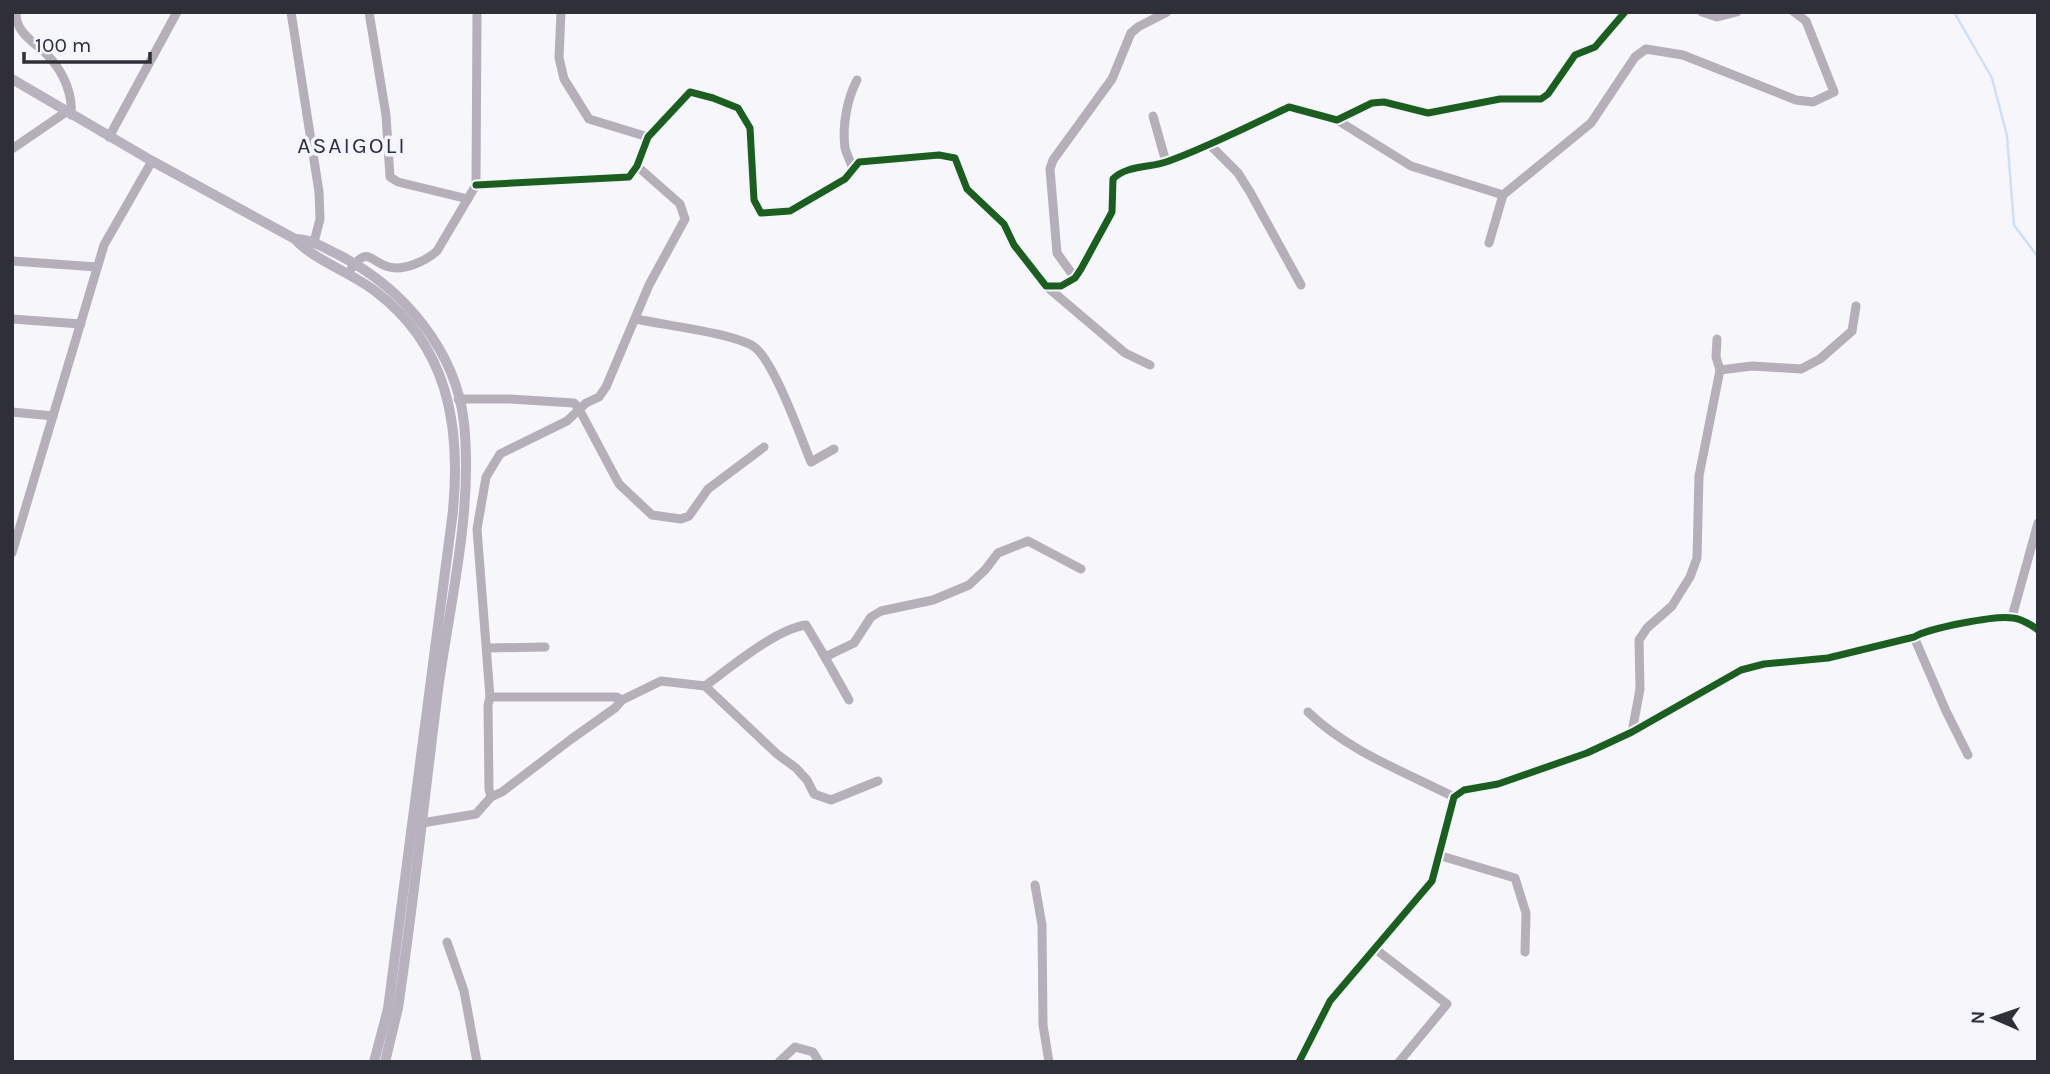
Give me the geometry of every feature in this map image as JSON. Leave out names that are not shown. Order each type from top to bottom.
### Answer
[{"type":"main road","points":[[12,79],[109,137],[295,239],[302,248],[352,268],[388,301],[422,341],[435,362],[445,387],[454,429],[456,481],[416,824],[398,1009],[385,1062]]},
{"type":"main road","points":[[295,239],[314,242],[393,292],[428,332],[447,365],[464,421],[466,457],[463,506],[388,1009],[374,1062]]},
{"type":"street","points":[[12,149],[69,113],[72,104],[61,74],[50,58],[29,40],[17,24],[16,12]]},
{"type":"street","points":[[109,137],[177,12]]},
{"type":"street","points":[[291,12],[320,192],[320,219],[314,242]]},
{"type":"street","points":[[369,12],[386,115],[390,177],[398,182],[468,199]]},
{"type":"street","points":[[352,268],[362,257],[367,256],[389,267],[405,267],[428,259],[436,251],[476,185],[477,12]]},
{"type":"street","points":[[561,12],[559,58],[564,79],[589,119],[648,137]]},
{"type":"street","points":[[1075,278],[1057,253],[1050,169],[1053,160],[1112,79],[1131,33],[1167,12]]},
{"type":"street","points":[[1338,120],[1372,103],[1384,102],[1427,113],[1500,99],[1541,99],[1548,94],[1575,55],[1595,47],[1625,12]]},
{"type":"street","points":[[1702,12],[1717,17],[1737,12]]},
{"type":"street","points":[[1489,243],[1503,195],[1591,123],[1634,57],[1646,49],[1683,55],[1796,100],[1813,102],[1834,92],[1806,21],[1794,12]]},
{"type":"street","points":[[853,169],[845,148],[848,97],[857,80]]},
{"type":"street","points":[[476,185],[629,177],[648,137],[690,92],[738,108],[750,128],[754,200],[761,213],[790,211],[845,180],[859,162],[939,155],[955,158],[967,189],[1004,224],[1014,245],[1046,286],[1125,353],[1150,365]]},
{"type":"street","points":[[1046,286],[1061,286],[1075,278],[1112,212],[1113,179],[1119,172],[1166,162],[1210,145],[1289,107],[1338,120],[1411,166],[1503,195]]},
{"type":"street","points":[[1153,116],[1166,162]]},
{"type":"street","points":[[1210,145],[1244,182],[1301,285]]},
{"type":"street","points":[[12,553],[104,245],[152,161]]},
{"type":"street","points":[[491,797],[488,741],[490,696],[486,655],[488,648],[477,529],[486,477],[499,454],[567,421],[579,409],[599,397],[606,387],[649,285],[684,219],[680,204],[636,166]]},
{"type":"street","points":[[12,261],[97,267]]},
{"type":"street","points":[[1720,370],[1752,366],[1801,369],[1820,359],[1852,331],[1856,306]]},
{"type":"street","points":[[12,319],[81,324]]},
{"type":"street","points":[[636,319],[737,339],[754,346],[773,373],[811,462],[834,449]]},
{"type":"street","points":[[1632,732],[1640,689],[1639,640],[1647,628],[1672,606],[1690,578],[1697,558],[1699,475],[1720,370],[1716,357],[1717,339]]},
{"type":"street","points":[[458,400],[552,400],[574,403],[619,484],[652,515],[681,519],[689,516],[708,489],[764,447]]},
{"type":"street","points":[[12,412],[53,416]]},
{"type":"street","points":[[2011,617],[2038,523]]},
{"type":"street","points":[[825,657],[854,643],[871,617],[881,611],[933,600],[969,585],[998,553],[1028,541],[1081,569]]},
{"type":"street","points":[[1299,1062],[1330,1001],[1432,881],[1454,797],[1464,790],[1498,784],[1587,753],[1632,732],[1741,670],[1764,664],[1828,658],[1914,638],[1921,633],[1957,624],[2011,617],[2038,630]]},
{"type":"street","points":[[705,686],[753,651],[795,626],[806,625],[849,700]]},
{"type":"street","points":[[1914,638],[1945,711],[1968,755]]},
{"type":"street","points":[[488,648],[545,647]]},
{"type":"street","points":[[416,824],[476,814],[491,797],[502,792],[622,701],[661,681],[705,686],[777,754],[796,768],[807,780],[814,794],[831,800],[878,781]]},
{"type":"street","points":[[490,696],[617,697],[622,701]]},
{"type":"street","points":[[1308,712],[1352,745],[1454,797]]},
{"type":"street","points":[[1438,855],[1515,878],[1527,914],[1525,953]]},
{"type":"street","points":[[1035,885],[1042,925],[1043,1025],[1049,1062]]},
{"type":"street","points":[[447,942],[464,991],[477,1062]]},
{"type":"street","points":[[1374,948],[1447,1004],[1399,1062]]},
{"type":"street","points":[[779,1062],[795,1046],[813,1052],[819,1062]]},
{"type":"waterway","points":[[1954,12],[1992,78],[2007,136],[2014,225],[2038,257]]},
{"type":"cycle path","points":[[476,185],[629,177],[637,166],[648,137],[690,92],[738,108],[750,128],[754,200],[761,213],[790,211],[845,179],[859,162],[939,155],[955,158],[967,189],[1004,224],[1014,245],[1046,286],[1061,286],[1075,278],[1112,212],[1113,179],[1118,174],[1184,155],[1289,107],[1337,120],[1372,103],[1384,102],[1428,113],[1500,99],[1541,99],[1548,94],[1575,55],[1595,47],[1625,12]]},
{"type":"cycle path","points":[[1299,1062],[1330,1001],[1432,881],[1454,797],[1464,790],[1498,784],[1587,753],[1632,732],[1741,670],[1764,664],[1828,658],[1978,620],[2013,618],[2038,630]]},
{"type":"district","name":"ASAIGOLI","points":[[352,145]]}]
